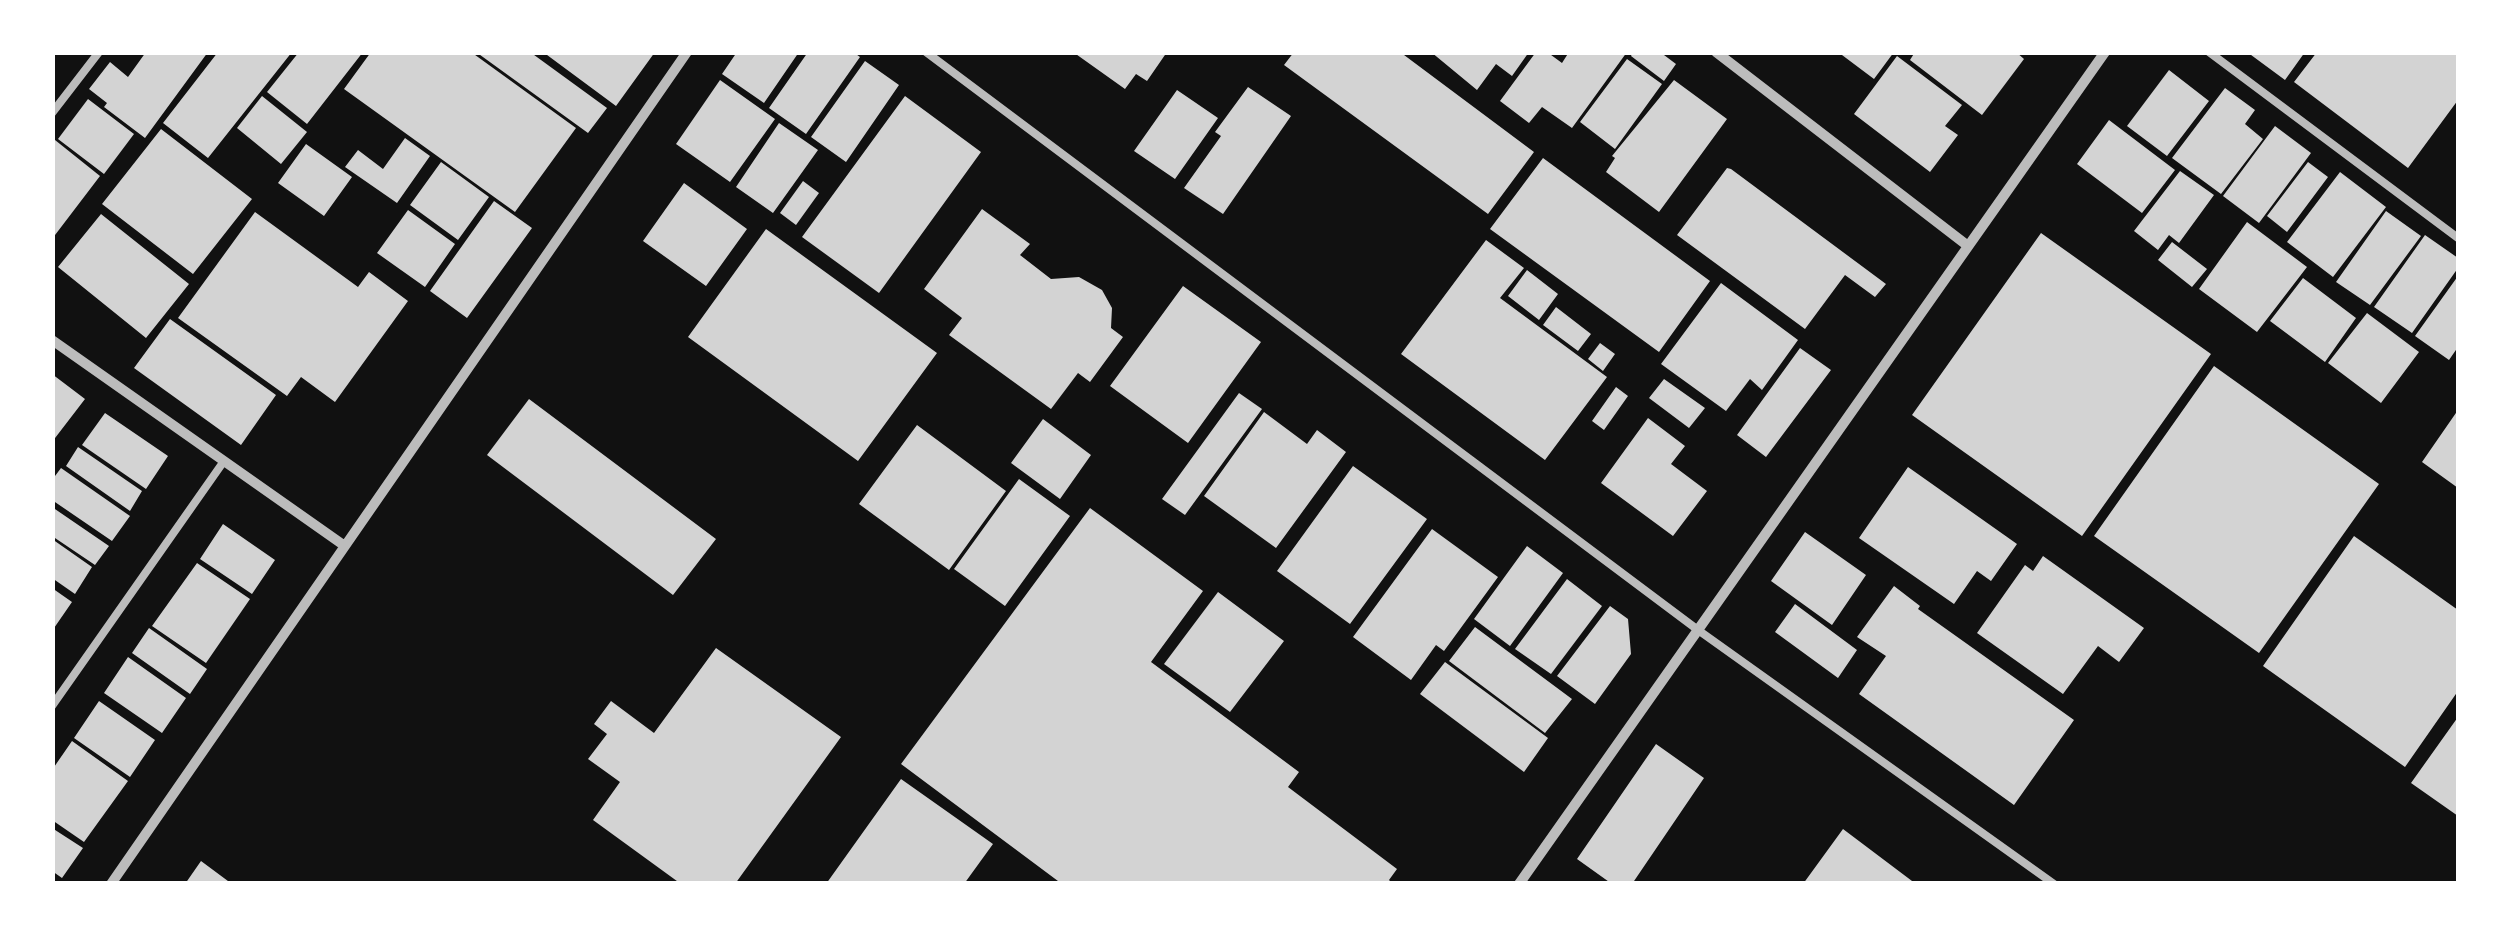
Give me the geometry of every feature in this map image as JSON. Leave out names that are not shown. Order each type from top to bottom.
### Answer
[{"type":"street","points":[[111,884],[342,544],[687,52]]},
{"type":"street","points":[[1716,52],[1968,246]]},
{"type":"street","points":[[1519,884],[2105,52]]},
{"type":"street","points":[[52,340],[342,544]]},
{"type":"lane","points":[[52,113],[99,52]]},
{"type":"lane","points":[[926,52],[1698,630],[2054,884]]},
{"type":"lane","points":[[2210,52],[2458,238]]},
{"type":"lane","points":[[52,706],[224,461]]},
{"type":"building","points":[[146,52],[208,52],[145,138],[104,107],[107,103],[89,89],[110,62],[128,77]]},
{"type":"building","points":[[218,52],[292,52],[208,158],[163,123]]},
{"type":"building","points":[[299,52],[363,52],[307,124],[267,92]]},
{"type":"building","points":[[371,52],[471,52],[576,128],[515,212],[344,89]]},
{"type":"building","points":[[476,52],[530,52],[607,108],[588,133]]},
{"type":"building","points":[[543,52],[655,52],[616,106]]},
{"type":"building","points":[[737,52],[799,52],[764,103],[722,74]]},
{"type":"building","points":[[808,52],[853,52],[860,57],[806,134],[769,108]]},
{"type":"building","points":[[1073,52],[1167,52],[1147,81],[1136,74],[1125,89]]},
{"type":"building","points":[[1294,52],[1400,52],[1534,152],[1488,214],[1284,65]]},
{"type":"building","points":[[1431,52],[1529,52],[1512,76],[1496,64],[1477,90]]},
{"type":"building","points":[[1536,52],[1547,52],[1562,63],[1569,52],[1627,52],[1572,128],[1542,107],[1529,123],[1500,101]]},
{"type":"building","points":[[1633,52],[1660,52],[1676,64],[1664,81],[1631,56]]},
{"type":"building","points":[[1838,52],[1894,52],[1874,79]]},
{"type":"building","points":[[1915,52],[2016,52],[2024,59],[1982,115],[1910,60]]},
{"type":"building","points":[[2247,52],[2305,52],[2285,80]]},
{"type":"building","points":[[2317,52],[2458,52],[2458,100],[2408,168],[2294,82]]},
{"type":"building","points":[[1897,56],[1962,105],[1945,126],[1958,135],[1930,172],[1854,114]]},
{"type":"building","points":[[1627,59],[1662,84],[1615,149],[1580,122]]},
{"type":"building","points":[[865,61],[899,85],[846,162],[811,137]]},
{"type":"building","points":[[2169,70],[2209,101],[2167,156],[2127,126]]},
{"type":"building","points":[[720,80],[775,119],[730,182],[676,144]]},
{"type":"building","points":[[1674,80],[1727,119],[1659,212],[1606,172],[1615,158],[1612,156]]},
{"type":"building","points":[[1248,87],[1291,116],[1223,214],[1184,188],[1221,136],[1215,132]]},
{"type":"building","points":[[2225,88],[2255,110],[2245,124],[2263,139],[2221,194],[2172,158]]},
{"type":"building","points":[[1177,90],[1218,118],[1175,179],[1134,151]]},
{"type":"building","points":[[262,96],[307,132],[281,164],[237,128]]},
{"type":"building","points":[[905,96],[981,152],[879,293],[802,237]]},
{"type":"building","points":[[88,99],[134,134],[104,174],[58,139]]},
{"type":"building","points":[[2109,120],[2175,170],[2142,213],[2077,164]]},
{"type":"building","points":[[779,123],[818,150],[773,213],[736,187]]},
{"type":"building","points":[[2275,126],[2311,153],[2259,223],[2223,196]]},
{"type":"building","points":[[161,129],[252,199],[193,274],[102,204]]},
{"type":"building","points":[[405,138],[430,156],[397,203],[345,167],[358,150],[383,169]]},
{"type":"building","points":[[55,140],[100,176],[52,239],[52,143]]},
{"type":"building","points":[[306,144],[352,177],[324,216],[278,183]]},
{"type":"building","points":[[1543,158],[1710,281],[1659,352],[1490,229]]},
{"type":"building","points":[[441,162],[489,197],[458,240],[410,205]]},
{"type":"building","points":[[2308,162],[2328,177],[2287,232],[2267,216]]},
{"type":"building","points":[[1727,168],[1886,284],[1875,297],[1845,275],[1805,329],[1677,235]]},
{"type":"building","points":[[2180,171],[2214,195],[2179,243],[2169,235],[2158,250],[2134,231]]},
{"type":"building","points":[[2340,172],[2386,207],[2333,277],[2287,242]]},
{"type":"building","points":[[803,181],[819,193],[796,225],[780,213]]},
{"type":"building","points":[[684,183],[747,229],[706,286],[643,241]]},
{"type":"building","points":[[494,201],[532,228],[467,318],[430,291]]},
{"type":"building","points":[[982,209],[1030,244],[1020,255],[1051,279],[1079,277],[1102,290],[1112,308],[1111,328],[1123,337],[1090,382],[1078,373],[1051,409],[949,335],[962,318],[924,289]]},
{"type":"building","points":[[408,210],[455,244],[425,287],[377,253]]},
{"type":"building","points":[[2386,211],[2421,236],[2370,305],[2336,282]]},
{"type":"building","points":[[255,212],[358,287],[369,272],[408,301],[335,402],[301,377],[287,396],[178,318]]},
{"type":"building","points":[[101,214],[189,284],[146,338],[58,267]]},
{"type":"building","points":[[2247,222],[2307,267],[2257,332],[2199,289]]},
{"type":"building","points":[[766,229],[937,353],[858,461],[688,337]]},
{"type":"building","points":[[2041,233],[2211,354],[2082,536],[1912,415]]},
{"type":"building","points":[[2425,235],[2458,258],[2458,268],[2412,333],[2374,307]]},
{"type":"building","points":[[1486,240],[1524,268],[1500,298],[1607,377],[1545,460],[1401,354]]},
{"type":"building","points":[[2172,242],[2207,269],[2192,287],[2158,260]]},
{"type":"building","points":[[1527,270],[1558,294],[1539,320],[1508,296]]},
{"type":"building","points":[[2458,276],[2458,347],[2449,360],[2415,336]]},
{"type":"building","points":[[2303,278],[2356,318],[2325,362],[2270,321]]},
{"type":"building","points":[[1721,283],[1798,340],[1762,390],[1750,379],[1726,411],[1661,364]]},
{"type":"building","points":[[1183,286],[1261,342],[1188,443],[1110,386]]},
{"type":"building","points":[[1556,307],[1591,334],[1578,351],[1543,325]]},
{"type":"building","points":[[2367,313],[2419,352],[2381,403],[2328,363]]},
{"type":"building","points":[[170,319],[276,395],[241,445],[134,368]]},
{"type":"building","points":[[1600,343],[1615,354],[1603,371],[1588,359]]},
{"type":"building","points":[[1800,348],[1831,370],[1766,457],[1737,435]]},
{"type":"building","points":[[2214,366],[2379,484],[2259,653],[2094,536]]},
{"type":"building","points":[[52,374],[85,399],[52,442]]},
{"type":"building","points":[[1664,379],[1705,408],[1689,428],[1649,398]]},
{"type":"building","points":[[1616,387],[1628,396],[1604,430],[1592,421]]},
{"type":"building","points":[[1239,393],[1262,409],[1185,515],[1162,499]]},
{"type":"building","points":[[529,399],[716,539],[673,595],[487,455]]},
{"type":"building","points":[[2458,410],[2458,488],[2422,462]]},
{"type":"building","points":[[1264,412],[1307,444],[1317,430],[1346,452],[1276,548],[1204,496]]},
{"type":"building","points":[[105,413],[168,456],[146,489],[82,445]]},
{"type":"building","points":[[1648,418],[1685,446],[1671,464],[1707,491],[1673,536],[1601,483]]},
{"type":"building","points":[[1043,419],[1091,455],[1060,499],[1011,463]]},
{"type":"building","points":[[917,425],[1006,491],[949,570],[859,504]]},
{"type":"building","points":[[78,447],[142,491],[130,511],[66,466]]},
{"type":"building","points":[[1353,466],[1427,519],[1350,624],[1277,571]]},
{"type":"building","points":[[1908,467],[2017,544],[1991,581],[1977,571],[1954,604],[1859,538]]},
{"type":"building","points":[[61,468],[130,516],[112,541],[52,500],[52,480]]},
{"type":"building","points":[[1019,479],[1070,516],[1005,606],[954,569]]},
{"type":"building","points":[[52,507],[109,546],[95,565],[52,536]]},
{"type":"building","points":[[1090,508],[1203,591],[1151,662],[1299,772],[1288,787],[1397,869],[1389,880],[1393,884],[1062,884],[901,764]]},
{"type":"building","points":[[223,524],[275,560],[252,594],[200,559]]},
{"type":"building","points":[[1432,529],[1498,577],[1444,651],[1436,645],[1411,680],[1353,637]]},
{"type":"building","points":[[1805,532],[1866,575],[1832,625],[1771,581]]},
{"type":"building","points":[[2354,536],[2458,610],[2458,691],[2405,767],[2263,666]]},
{"type":"building","points":[[52,539],[92,567],[75,594],[52,578]]},
{"type":"building","points":[[1527,546],[1563,573],[1510,646],[1474,619]]},
{"type":"building","points":[[2043,556],[2144,628],[2119,662],[2098,646],[2063,694],[1977,633],[2025,565],[2033,571]]},
{"type":"building","points":[[197,563],[250,599],[206,663],[152,626]]},
{"type":"building","points":[[1567,579],[1602,606],[1551,674],[1515,649]]},
{"type":"building","points":[[1894,586],[1920,606],[1918,609],[2074,720],[2014,805],[1859,694],[1886,656],[1857,637]]},
{"type":"building","points":[[52,588],[72,602],[52,631]]},
{"type":"building","points":[[1218,592],[1284,641],[1230,712],[1164,664]]},
{"type":"building","points":[[1795,604],[1857,650],[1838,678],[1775,632]]},
{"type":"building","points":[[1610,606],[1628,619],[1631,654],[1595,704],[1557,676]]},
{"type":"building","points":[[1475,627],[1572,699],[1545,733],[1449,661]]},
{"type":"building","points":[[149,628],[207,669],[190,694],[132,653]]},
{"type":"building","points":[[716,648],[841,737],[735,884],[681,884],[593,820],[620,782],[588,759],[607,734],[594,724],[611,701],[654,733]]},
{"type":"building","points":[[128,657],[186,698],[162,733],[104,693]]},
{"type":"building","points":[[1445,662],[1548,738],[1524,772],[1420,694]]},
{"type":"building","points":[[99,701],[155,740],[130,777],[74,738]]},
{"type":"building","points":[[2458,717],[2458,816],[2411,783]]},
{"type":"building","points":[[72,741],[128,781],[84,842],[52,820],[52,770]]},
{"type":"building","points":[[1656,744],[1704,778],[1632,884],[1612,884],[1577,859]]},
{"type":"building","points":[[901,779],[993,844],[964,884],[826,884]]},
{"type":"building","points":[[52,828],[83,848],[62,878],[52,871]]},
{"type":"building","points":[[1843,829],[1916,884],[1803,884]]},
{"type":"building","points":[[201,861],[232,884],[185,884]]}]
